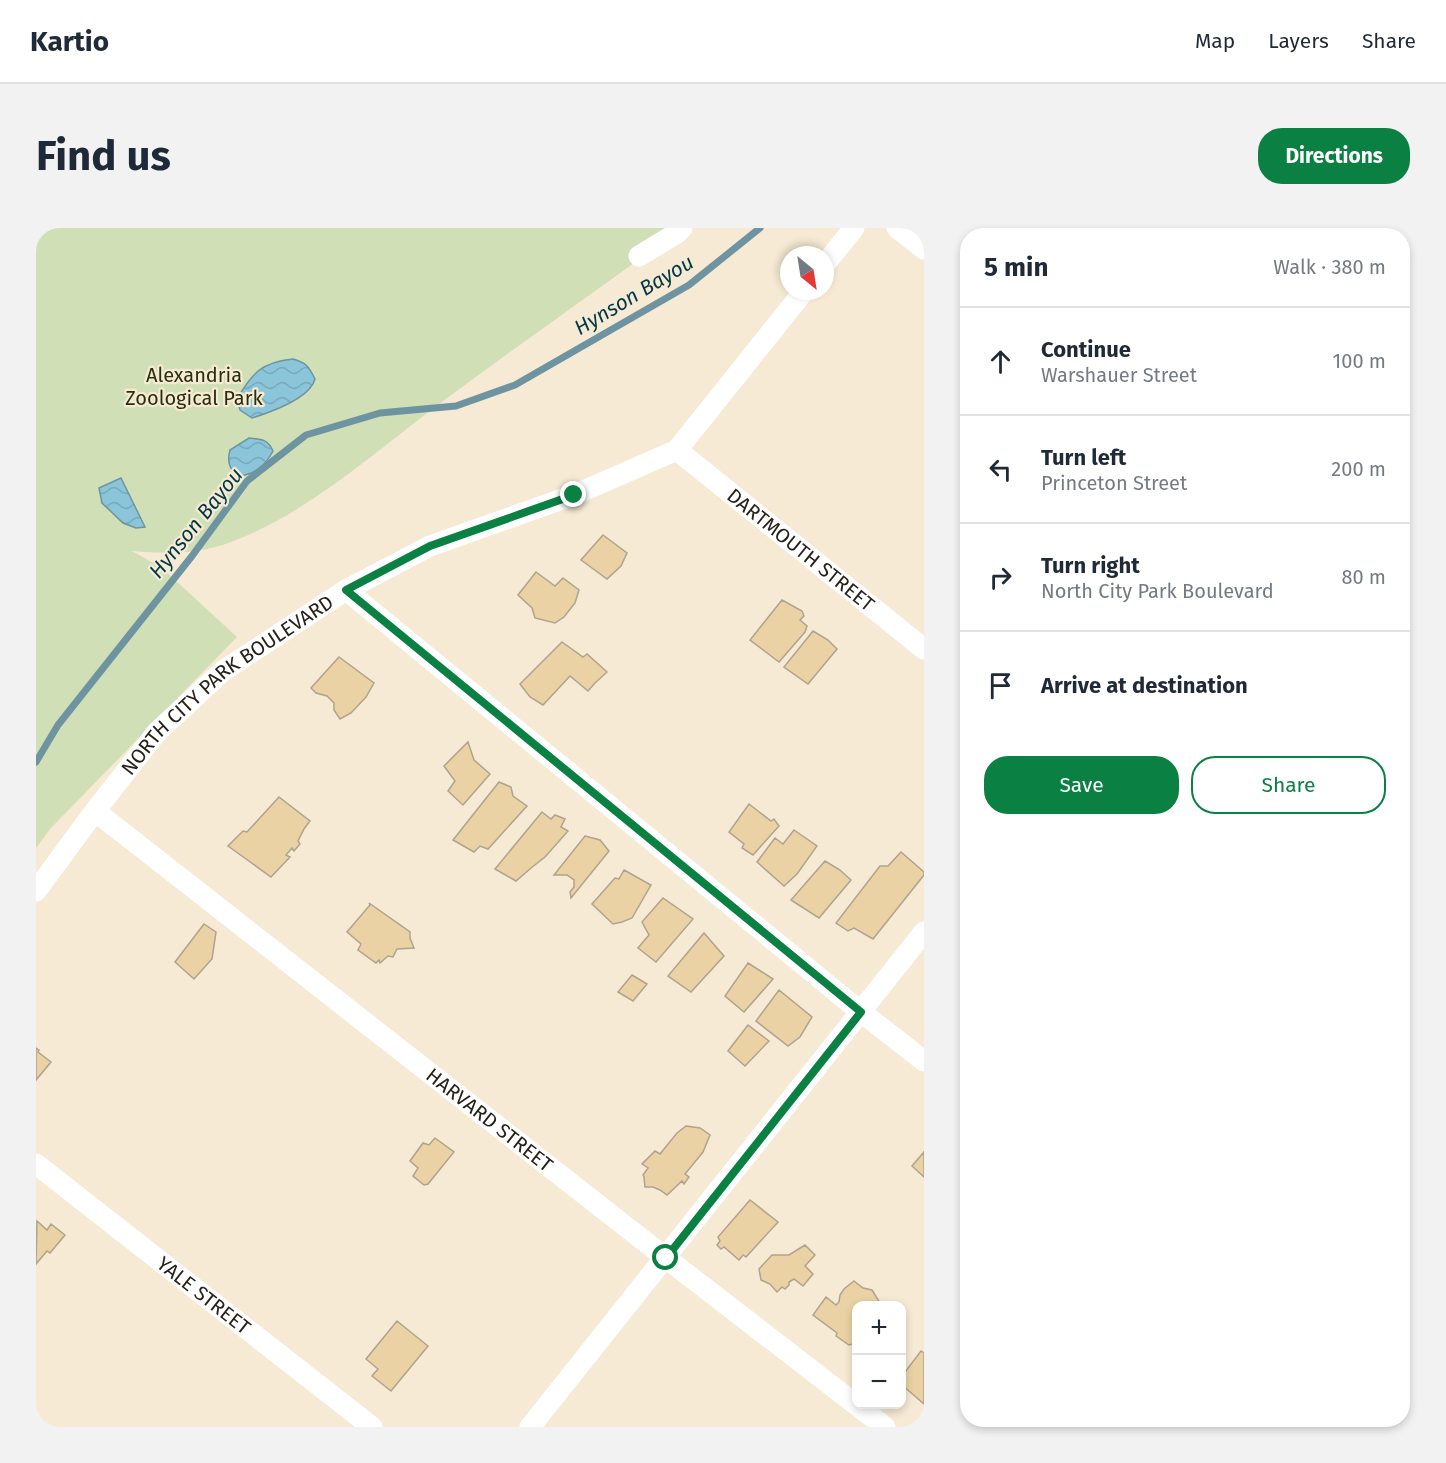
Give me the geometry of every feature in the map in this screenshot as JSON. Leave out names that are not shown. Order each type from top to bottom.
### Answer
[{"type":"street","points":[[639,256],[682,228]]},
{"type":"street","points":[[834,253],[854,228]]},
{"type":"street","points":[[897,228],[924,249]]},
{"type":"street","name":"NORTH CITY PARK BOULEVARD","points":[[36,891],[157,732],[223,670],[346,590],[430,546],[574,495],[677,450],[797,300]]},
{"type":"street","name":"DARTMOUTH STREET","points":[[677,450],[924,649]]},
{"type":"street","points":[[346,590],[861,1012],[924,1061]]},
{"type":"street","name":"HARVARD STREET","points":[[95,811],[885,1427]]},
{"type":"street","points":[[530,1427],[924,932]]},
{"type":"street","name":"YALE STREET","points":[[36,1164],[372,1427]]},
{"type":"green space","name":"Alexandria Zoological Park","points":[[36,228],[680,228],[443,401],[342,479],[288,515],[260,530],[207,549],[170,553],[132,551],[162,568],[237,637],[51,828],[36,848]]},
{"type":"water","points":[[293,359],[307,366],[315,379],[306,393],[289,404],[252,418],[240,410],[237,399],[259,370],[273,363]]},
{"type":"water","points":[[249,438],[264,440],[273,451],[259,469],[237,476],[229,464],[230,450]]},
{"type":"water","points":[[121,478],[145,527],[136,528],[123,523],[102,503],[99,488]]},
{"type":"building","points":[[603,535],[627,553],[621,566],[607,579],[581,560]]},
{"type":"building","points":[[536,572],[555,586],[563,578],[579,590],[575,603],[564,617],[555,623],[535,618],[532,608],[518,595]]},
{"type":"building","points":[[782,600],[802,611],[804,616],[800,620],[807,626],[805,632],[779,662],[750,640]]},
{"type":"building","points":[[813,631],[837,649],[808,684],[784,667]]},
{"type":"building","points":[[562,642],[583,657],[587,654],[607,672],[588,691],[570,676],[543,705],[530,697],[520,684]]},
{"type":"building","points":[[339,657],[374,683],[366,697],[351,713],[340,719],[334,710],[334,703],[327,696],[316,693],[311,688]]},
{"type":"building","points":[[468,742],[474,760],[490,774],[463,805],[448,791],[455,781],[444,766]]},
{"type":"building","points":[[499,782],[511,787],[513,796],[527,806],[488,849],[480,846],[474,852],[453,840]]},
{"type":"building","points":[[279,797],[310,821],[298,841],[300,844],[294,851],[292,848],[286,855],[290,857],[271,877],[228,846],[243,831],[247,832]]},
{"type":"building","points":[[749,804],[771,821],[774,819],[779,826],[753,855],[742,848],[744,844],[729,832]]},
{"type":"building","points":[[542,812],[551,819],[555,815],[565,819],[561,827],[568,831],[545,857],[516,881],[495,869]]},
{"type":"building","points":[[794,830],[817,846],[797,874],[784,886],[757,862],[775,838],[783,844]]},
{"type":"building","points":[[585,836],[600,840],[609,851],[571,898],[570,892],[574,887],[574,880],[567,875],[554,875]]},
{"type":"building","points":[[901,852],[924,872],[924,875],[873,939],[854,928],[848,931],[836,923],[880,866],[888,866]]},
{"type":"building","points":[[825,861],[851,880],[819,918],[791,900]]},
{"type":"building","points":[[624,870],[651,885],[632,918],[613,924],[592,904],[615,878],[619,879]]},
{"type":"building","points":[[663,898],[693,919],[656,962],[638,948],[649,935],[642,922]]},
{"type":"building","points":[[369,903],[410,932],[414,948],[397,949],[393,957],[388,956],[380,963],[379,960],[376,963],[358,950],[361,944],[347,932],[370,905]]},
{"type":"building","points":[[204,924],[216,932],[212,959],[194,979],[175,962]]},
{"type":"building","points":[[704,933],[724,956],[691,992],[668,976]]},
{"type":"building","points":[[748,963],[773,979],[744,1012],[725,996]]},
{"type":"building","points":[[632,975],[647,984],[633,1001],[618,992]]},
{"type":"building","points":[[779,990],[812,1017],[800,1037],[788,1046],[756,1021]]},
{"type":"building","points":[[748,1025],[769,1041],[745,1066],[728,1051]]},
{"type":"building","points":[[36,1048],[51,1062],[36,1080]]},
{"type":"building","points":[[686,1126],[700,1128],[710,1135],[703,1152],[685,1174],[689,1177],[684,1184],[682,1181],[667,1195],[653,1187],[645,1187],[643,1175],[648,1168],[642,1164],[655,1151],[660,1154],[677,1133]]},
{"type":"building","points":[[435,1138],[454,1152],[428,1184],[424,1185],[413,1176],[418,1168],[410,1161],[423,1143],[429,1145]]},
{"type":"building","points":[[924,1152],[924,1177],[912,1166]]},
{"type":"building","points":[[750,1200],[778,1222],[746,1257],[743,1255],[739,1260],[724,1247],[721,1249],[717,1245],[720,1241],[718,1237]]},
{"type":"building","points":[[37,1221],[47,1230],[51,1224],[65,1235],[50,1253],[47,1251],[36,1264]]},
{"type":"building","points":[[805,1245],[815,1255],[805,1266],[813,1274],[803,1286],[794,1279],[785,1289],[782,1287],[777,1292],[770,1284],[761,1280],[759,1269],[772,1255],[789,1255]]},
{"type":"building","points":[[854,1281],[863,1288],[872,1290],[879,1301],[852,1301],[852,1344],[849,1345],[813,1315],[826,1297],[836,1305],[844,1289]]},
{"type":"building","points":[[397,1321],[428,1346],[391,1391],[372,1376],[378,1369],[366,1359]]},
{"type":"building","points":[[921,1351],[924,1353],[924,1404],[906,1388],[906,1371]]},
{"type":"waterway","name":"Hynson Bayou","points":[[36,762],[58,725],[192,556],[247,481],[306,435],[380,413],[456,406],[515,385],[689,285],[760,228]]},
{"type":"route","points":[[574,495],[430,546],[346,590],[861,1012],[666,1258]]}]
